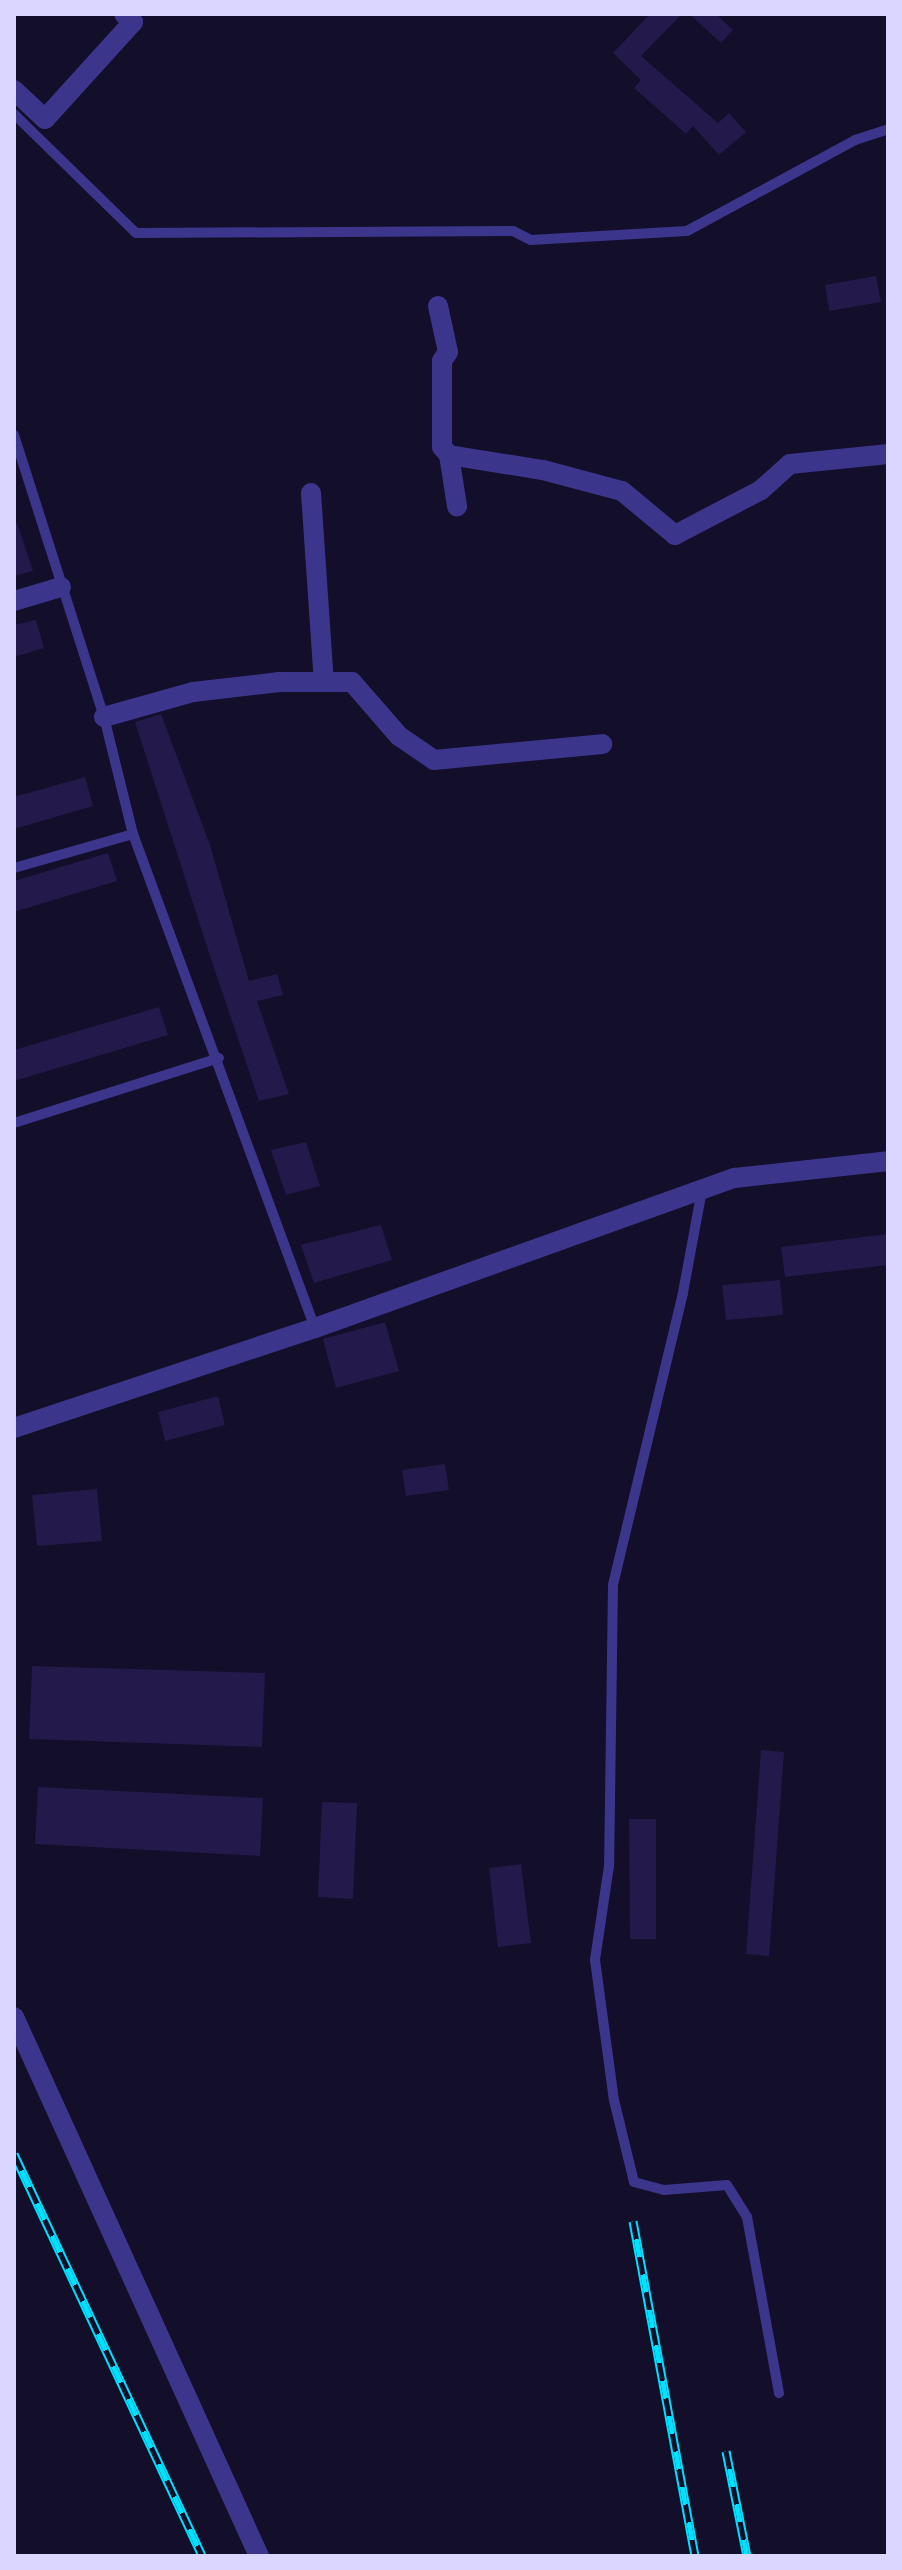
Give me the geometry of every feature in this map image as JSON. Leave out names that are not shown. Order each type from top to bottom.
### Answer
[{"type":"street","points":[[17,104],[45,119],[133,22],[124,14]]},
{"type":"street","points":[[438,306],[448,352],[442,361],[442,447],[449,455],[457,506]]},
{"type":"street","points":[[449,455],[543,470],[622,491],[675,535],[761,490],[790,464],[888,454]]},
{"type":"street","points":[[311,493],[324,682]]},
{"type":"street","points":[[14,601],[61,587]]},
{"type":"street","points":[[104,717],[193,692],[352,682],[399,736],[434,760],[602,744]]},
{"type":"street","points":[[14,1428],[315,1328],[702,1188],[735,1178],[888,1161]]},
{"type":"street","points":[[14,2017],[259,2556]]},
{"type":"lane","points":[[17,104],[136,233],[513,231],[531,240],[687,231],[855,140],[888,129]]},
{"type":"lane","points":[[14,435],[104,717],[133,834],[219,1058],[315,1328]]},
{"type":"lane","points":[[14,868],[133,834]]},
{"type":"lane","points":[[14,1123],[219,1058]]},
{"type":"lane","points":[[702,1188],[683,1293],[613,1585],[609,1866],[595,1960],[614,2100],[634,2182],[664,2190],[727,2185],[747,2217],[779,2393]]},
{"type":"building","points":[[650,14],[682,14],[641,56],[718,123],[729,113],[746,132],[719,155],[693,126],[686,134],[634,88],[641,80],[613,53]]},
{"type":"building","points":[[689,14],[716,14],[733,30],[721,43]]},
{"type":"building","points":[[876,276],[881,302],[829,311],[825,285]]},
{"type":"building","points":[[17,523],[33,571],[14,576],[14,524]]},
{"type":"building","points":[[36,620],[44,648],[14,657],[14,625]]},
{"type":"building","points":[[161,714],[210,845],[249,981],[277,974],[283,995],[257,1001],[289,1094],[259,1101],[209,953],[135,722]]},
{"type":"building","points":[[85,777],[93,806],[14,829],[14,797]]},
{"type":"building","points":[[108,853],[117,881],[14,912],[14,881]]},
{"type":"building","points":[[159,1007],[168,1035],[14,1081],[14,1050]]},
{"type":"building","points":[[306,1142],[320,1186],[286,1195],[271,1150]]},
{"type":"building","points":[[381,1225],[392,1260],[314,1283],[301,1245]]},
{"type":"building","points":[[888,1234],[888,1265],[785,1277],[781,1247]]},
{"type":"building","points":[[780,1280],[783,1315],[726,1320],[722,1285]]},
{"type":"building","points":[[385,1322],[399,1371],[336,1388],[323,1339]]},
{"type":"building","points":[[218,1396],[225,1425],[165,1441],[158,1412]]},
{"type":"building","points":[[445,1464],[449,1490],[406,1496],[402,1470]]},
{"type":"building","points":[[97,1489],[102,1541],[37,1546],[32,1495]]},
{"type":"building","points":[[32,1666],[265,1673],[262,1747],[29,1739]]},
{"type":"building","points":[[761,1750],[784,1752],[769,1956],[746,1954]]},
{"type":"building","points":[[38,1787],[263,1798],[260,1856],[35,1844]]},
{"type":"building","points":[[322,1802],[357,1803],[353,1899],[318,1897]]},
{"type":"building","points":[[629,1819],[656,1819],[656,1939],[630,1939]]},
{"type":"building","points":[[521,1864],[531,1943],[498,1947],[489,1868]]},
{"type":"railway","points":[[14,2154],[202,2556]]},
{"type":"railway","points":[[633,2221],[695,2556]]},
{"type":"railway","points":[[726,2451],[747,2556]]}]
